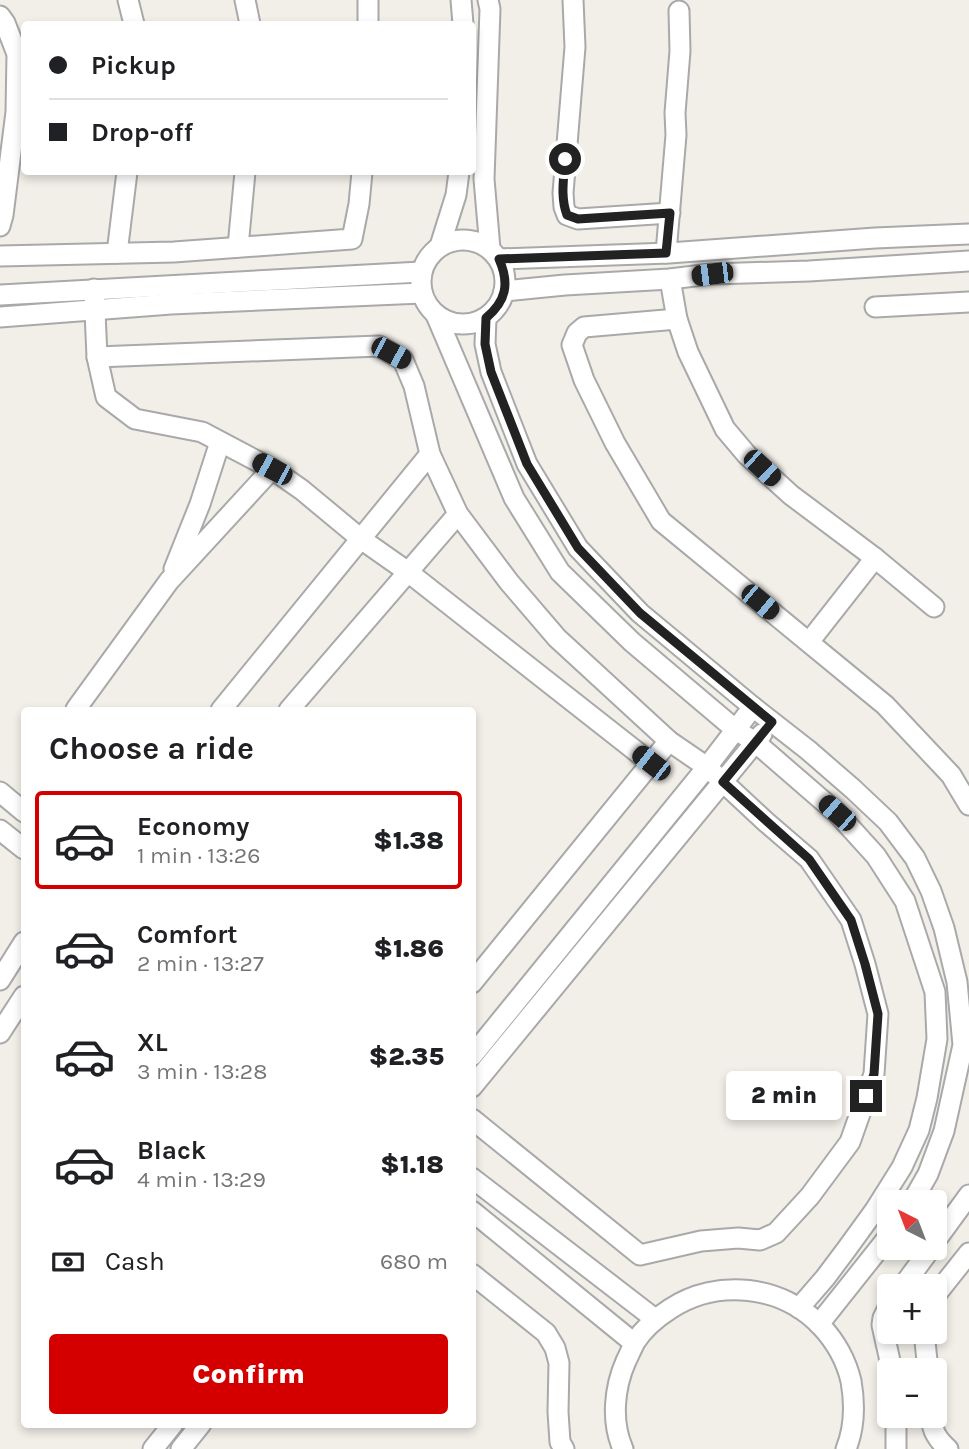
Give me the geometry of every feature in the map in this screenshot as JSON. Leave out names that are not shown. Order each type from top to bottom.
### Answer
[{"type":"street","points":[[128,0],[133,21]]},
{"type":"street","points":[[245,0],[249,21]]},
{"type":"street","points":[[368,0],[368,21]]},
{"type":"street","points":[[461,0],[463,21]]},
{"type":"street","points":[[488,0],[490,9],[484,179],[495,254],[504,272],[506,285],[496,310],[486,318],[473,324],[447,322],[427,305],[420,282],[425,262],[432,253],[440,246],[453,241],[479,242],[495,254],[666,253],[969,234]]},
{"type":"street","points":[[573,0],[575,47],[563,193],[567,215],[578,219],[670,213]]},
{"type":"street","points":[[666,253],[676,135],[679,11]]},
{"type":"street","points":[[0,16],[17,54],[16,112],[0,226]]},
{"type":"street","points":[[117,253],[127,175]]},
{"type":"street","points":[[238,247],[245,175]]},
{"type":"street","points":[[0,256],[174,251],[352,239],[362,175]]},
{"type":"street","points":[[440,246],[456,195],[459,175]]},
{"type":"street","points":[[170,286],[174,251]]},
{"type":"street","points":[[504,291],[712,274],[969,261]]},
{"type":"street","points":[[0,295],[421,272]]},
{"type":"street","points":[[670,279],[677,319],[688,352],[725,429],[747,455],[790,495],[875,558],[934,607]]},
{"type":"street","points":[[94,289],[97,357],[106,397],[135,419],[202,432],[272,469],[651,763]]},
{"type":"street","points":[[0,317],[94,309],[422,293]]},
{"type":"street","points":[[875,307],[969,302]]},
{"type":"street","points":[[436,315],[513,498],[560,572],[632,642],[837,813],[876,856],[905,901],[935,992],[937,1039],[928,1098],[919,1130],[902,1167],[846,1250],[799,1308]]},
{"type":"street","points":[[486,318],[485,344],[491,372],[527,464],[578,548],[640,613],[808,750],[888,822],[915,858],[931,891],[944,928],[957,982],[966,1046],[964,1070],[928,1174],[919,1190]]},
{"type":"street","points":[[677,319],[584,327],[577,333],[572,345],[584,380],[615,443],[661,521],[885,705],[951,775],[969,805]]},
{"type":"street","points":[[97,357],[379,346],[403,360],[414,386],[430,453],[458,514],[509,582],[557,638],[669,741],[707,767],[809,859],[851,920],[878,1014],[874,1074],[850,1142],[810,1196],[776,1233],[760,1240],[738,1238],[701,1241],[640,1255],[476,1122]]},
{"type":"street","points":[[169,581],[200,504],[220,442]]},
{"type":"street","points":[[223,707],[430,453]]},
{"type":"street","points":[[77,707],[169,581],[272,469]]},
{"type":"street","points":[[292,707],[458,514]]},
{"type":"street","points":[[809,642],[875,558]]},
{"type":"street","points":[[476,1051],[753,707]]},
{"type":"street","points":[[476,1082],[772,722]]},
{"type":"street","points":[[476,978],[669,741]]},
{"type":"street","points":[[0,792],[21,809]]},
{"type":"street","points":[[0,830],[21,847]]},
{"type":"street","points":[[0,980],[21,947]]},
{"type":"street","points":[[0,1033],[21,1001]]},
{"type":"street","points":[[937,1039],[966,1046]]},
{"type":"street","points":[[934,1061],[964,1070]]},
{"type":"street","points":[[476,1181],[655,1319]]},
{"type":"street","points":[[947,1225],[969,1195]]},
{"type":"street","points":[[476,1214],[634,1343]]},
{"type":"street","points":[[819,1324],[877,1251]]},
{"type":"street","points":[[947,1281],[969,1253]]},
{"type":"street","points":[[476,1277],[546,1333],[555,1348],[559,1363],[560,1441],[564,1449]]},
{"type":"street","points":[[623,1449],[619,1439],[615,1406],[620,1373],[634,1343],[655,1319],[683,1300],[715,1290],[749,1289],[782,1298],[810,1314],[832,1338],[848,1366],[855,1401],[852,1436],[846,1449]]},
{"type":"street","points":[[153,1449],[170,1428]]},
{"type":"street","points":[[181,1449],[198,1428]]},
{"type":"street","points":[[895,1428],[896,1449]]},
{"type":"street","points":[[933,1428],[935,1435],[948,1449]]},
{"type":"route","points":[[565,159],[563,193],[567,215],[578,219],[670,213],[666,253],[499,259],[506,285],[496,310],[486,318],[485,344],[491,372],[527,464],[578,548],[640,613],[772,722],[723,782],[809,859],[851,920],[878,1014],[874,1074],[866,1096]]}]
